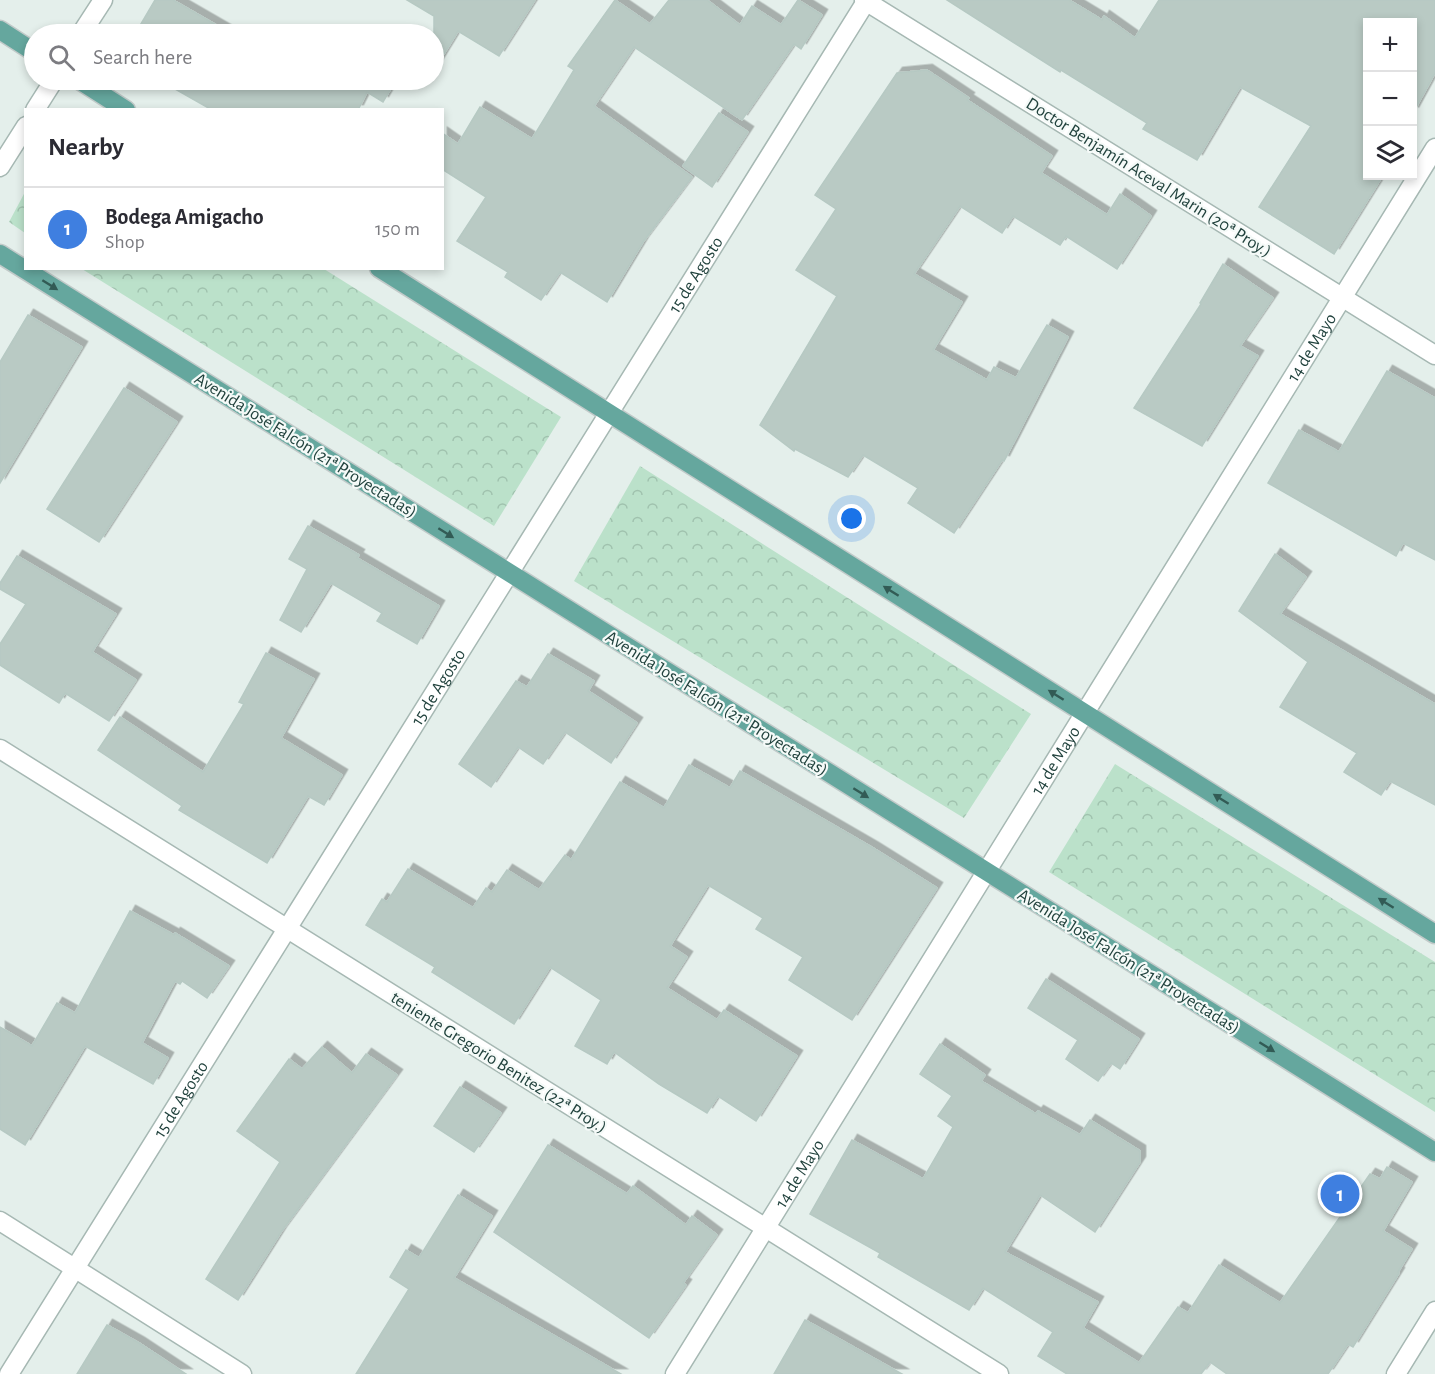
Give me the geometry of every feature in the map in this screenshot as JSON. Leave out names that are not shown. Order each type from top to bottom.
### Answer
[{"type":"main road","points":[[0,30],[24,46]]},
{"type":"main road","points":[[95,90],[123,108]]},
{"type":"main road","name":"Avenida José Falcón (21ª Proyectadas)","points":[[0,254],[24,269]]},
{"type":"main road","name":"Avenida José Falcón (21ª Proyectadas)","points":[[26,270],[1435,1152]]},
{"type":"main road","points":[[382,270],[1435,934]]},
{"type":"street","points":[[87,24],[103,0]]},
{"type":"street","name":"Doctor Benjamín Aceval Marin (20ª Proy.)","points":[[865,0],[1435,355]]},
{"type":"street","name":"15 de Agosto","points":[[9,1374],[865,0]]},
{"type":"street","points":[[36,108],[48,90]]},
{"type":"street","points":[[0,167],[24,129]]},
{"type":"street","name":"14 de Mayo","points":[[675,1374],[1435,148]]},
{"type":"street","name":"teniente Gregorio Benitez (22ª Proy.)","points":[[0,749],[999,1374]]},
{"type":"street","points":[[0,1221],[242,1374]]},
{"type":"street","points":[[1396,1374],[1435,1311]]},
{"type":"green space","points":[[24,194],[24,232],[9,222]]},
{"type":"green space","points":[[84,270],[326,270],[561,417],[494,526]]},
{"type":"green space","points":[[640,466],[1031,714],[964,818],[574,581]]},
{"type":"green space","points":[[1115,764],[1435,962],[1435,1112],[1049,872]]},
{"type":"building","points":[[155,0],[173,0],[215,24],[141,24]]},
{"type":"building","points":[[407,0],[535,0],[499,56],[458,31],[444,54],[444,24],[434,24],[434,16]]},
{"type":"building","points":[[615,0],[650,24],[669,0],[707,0],[740,25],[752,6],[781,25],[798,0],[822,15],[801,49],[794,44],[742,120],[634,47],[594,106],[692,177],[643,242],[607,302],[560,272],[541,300],[505,277],[508,272],[457,241],[486,197],[444,170],[444,134],[458,144],[480,107],[532,139],[574,70],[568,66]]},
{"type":"building","points":[[947,0],[1069,0],[1102,20],[1104,16],[1135,38],[1159,0],[1435,0],[1435,73],[1417,106],[1417,18],[1363,18],[1363,180],[1380,180],[1334,254],[1259,207],[1311,126],[1240,87],[1197,160],[1143,129],[1147,123],[1061,70],[1060,72]]},
{"type":"building","points":[[927,70],[969,98],[967,100],[1052,156],[1041,173],[1107,215],[1120,194],[1151,216],[1117,269],[1066,236],[1060,245],[1013,216],[1002,233],[960,206],[914,274],[962,302],[933,350],[987,380],[994,367],[1016,378],[1047,325],[1068,337],[1004,461],[1002,460],[954,533],[908,503],[918,488],[863,455],[848,477],[795,449],[794,451],[760,425],[837,296],[796,270],[836,209],[815,195],[897,73]]},
{"type":"building","points":[[177,90],[390,90],[383,102],[367,92],[359,108],[208,108]]},
{"type":"building","points":[[719,113],[748,132],[712,187],[683,166]]},
{"type":"building","points":[[1223,264],[1273,298],[1240,346],[1258,356],[1202,446],[1134,408],[1201,304]]},
{"type":"building","points":[[28,315],[82,347],[0,483],[0,362]]},
{"type":"building","points":[[1387,371],[1435,398],[1435,560],[1403,543],[1396,556],[1268,483],[1299,430],[1339,452]]},
{"type":"building","points":[[124,388],[177,422],[99,542],[47,509]]},
{"type":"building","points":[[308,526],[359,555],[357,558],[439,606],[417,644],[377,621],[382,613],[331,583],[301,632],[280,620],[307,569],[289,559]]},
{"type":"building","points":[[1275,554],[1306,577],[1280,614],[1435,704],[1435,805],[1390,781],[1381,795],[1344,772],[1357,753],[1280,707],[1308,662],[1239,611]]},
{"type":"building","points":[[17,556],[116,614],[92,652],[136,680],[109,721],[65,693],[59,703],[0,665],[0,644],[26,604],[0,589],[0,583]]},
{"type":"building","points":[[266,653],[314,679],[281,738],[342,775],[324,805],[308,796],[267,863],[179,810],[182,806],[98,750],[120,717],[203,772],[244,704],[239,702]]},
{"type":"building","points":[[548,654],[594,681],[588,691],[637,723],[611,763],[565,732],[543,764],[518,747],[491,787],[459,764],[516,681],[527,687]]},
{"type":"building","points":[[689,765],[730,788],[740,771],[937,888],[852,1020],[789,980],[803,957],[756,929],[763,918],[708,885],[670,946],[687,957],[667,988],[717,1020],[724,1010],[797,1056],[756,1121],[718,1096],[707,1113],[659,1084],[614,1052],[607,1064],[575,1046],[601,1000],[550,967],[514,1024],[432,972],[435,967],[366,925],[382,899],[387,902],[408,869],[473,908],[486,888],[492,892],[507,870],[539,890],[565,855],[571,860],[620,782],[664,808]]},
{"type":"building","points":[[130,911],[174,935],[175,933],[229,966],[207,998],[182,981],[180,984],[175,981],[142,1043],[168,1058],[153,1084],[85,1046],[25,1145],[0,1129],[0,1027],[32,1046],[57,1003],[75,1013]]},
{"type":"building","points":[[1046,979],[1139,1039],[1120,1069],[1111,1063],[1098,1081],[1066,1059],[1078,1040],[1028,1008]]},
{"type":"building","points":[[940,1044],[985,1075],[981,1081],[1036,1114],[1038,1111],[1080,1135],[1090,1120],[1140,1151],[1140,1162],[1095,1232],[1040,1195],[1005,1252],[1098,1302],[1083,1328],[1139,1363],[1178,1307],[1188,1313],[1219,1265],[1280,1303],[1370,1174],[1380,1179],[1387,1167],[1412,1182],[1383,1231],[1412,1249],[1353,1347],[1348,1344],[1328,1374],[1227,1374],[1210,1362],[1201,1374],[1067,1374],[1038,1356],[1053,1332],[983,1288],[969,1310],[878,1257],[880,1253],[810,1214],[852,1140],[923,1179],[953,1127],[938,1116],[952,1096],[920,1074]]},
{"type":"building","points":[[322,1047],[352,1073],[366,1054],[397,1075],[281,1232],[238,1300],[206,1279],[280,1162],[237,1131],[289,1059],[302,1069]]},
{"type":"building","points":[[460,1087],[501,1113],[474,1152],[434,1126]]},
{"type":"building","points":[[548,1145],[627,1194],[633,1186],[686,1225],[692,1216],[717,1235],[683,1283],[686,1285],[649,1338],[494,1232]]},
{"type":"building","points":[[458,1195],[492,1216],[454,1278],[621,1374],[356,1374],[409,1289],[390,1277],[406,1250],[419,1258]]},
{"type":"building","points":[[805,1320],[902,1374],[774,1374]]},
{"type":"building","points":[[107,1325],[139,1343],[186,1374],[77,1374]]},
{"type":"place","name":"Bodega Amigacho","points":[[1340,1194]]}]
